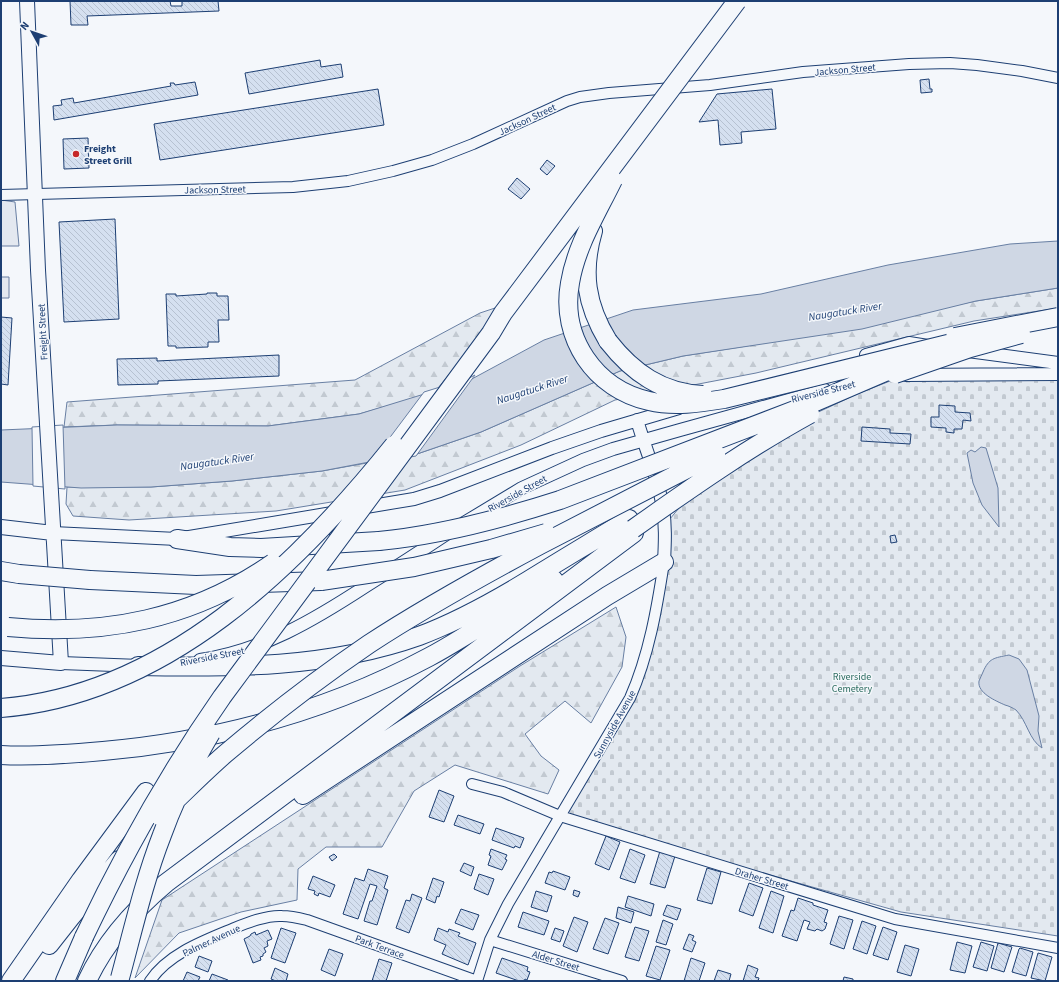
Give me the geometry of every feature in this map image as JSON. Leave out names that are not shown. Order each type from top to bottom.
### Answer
[{"type":"highway","points":[[11,981],[81,880],[146,792],[737,1]]},
{"type":"highway","points":[[632,141],[594,225],[586,263],[589,297],[599,327],[618,354],[642,375],[671,390],[706,396],[725,394],[750,389],[928,343],[1058,317]]},
{"type":"highway","points":[[632,141],[582,244],[572,271],[568,303],[570,322],[574,338],[589,365],[615,387],[631,396],[649,401],[672,404],[702,403],[751,394],[968,338],[1058,321]]},
{"type":"highway","points":[[4,627],[42,630],[79,630],[136,622],[167,614],[202,602],[230,589],[261,571],[312,533],[354,492],[396,444],[484,332],[497,317],[503,313]]},
{"type":"highway","points":[[65,981],[84,937],[117,869],[158,796],[205,722],[491,333],[503,313]]},
{"type":"highway","points":[[1,708],[32,704],[66,696],[118,678],[169,653],[227,614],[272,576],[336,513],[373,471],[484,332],[503,313]]},
{"type":"highway","points":[[1,755],[88,753],[167,744],[207,737],[244,728],[321,705],[393,675],[465,637],[589,559],[632,527],[721,467],[782,430],[816,412],[893,375],[970,348],[1058,325]]},
{"type":"highway","points":[[177,539],[230,547],[261,548],[379,541],[443,532],[539,507],[560,500],[813,403],[968,338]]},
{"type":"highway","points":[[24,981],[45,951],[94,889],[128,849],[159,816],[223,755],[331,670],[437,602],[580,523],[813,403]]},
{"type":"highway","points":[[1,571],[90,580],[196,585],[321,581],[414,567],[491,549],[580,523]]},
{"type":"highway","points":[[129,666],[213,667],[287,663],[336,657],[389,646],[418,636],[474,612],[632,527]]},
{"type":"highway","points":[[87,981],[101,955],[129,918],[146,899],[632,527]]},
{"type":"highway","points":[[166,883],[607,596],[664,562]]},
{"type":"highway","points":[[119,980],[148,875],[162,834],[188,774],[233,697],[242,670]]},
{"type":"main road","name":"Freight Street","points":[[27,1],[46,404],[61,663]]},
{"type":"main road","points":[[1,527],[53,533]]},
{"type":"main road","name":"Riverside Street","points":[[1,658],[61,663]]},
{"type":"street","name":"Jackson Street","points":[[1,195],[293,187],[348,181],[393,171],[432,160],[473,144],[567,101],[580,97],[609,93],[710,85],[804,72],[950,63],[993,67],[1058,78]]},
{"type":"street","points":[[53,533],[177,539],[414,499],[440,491],[559,446],[637,420],[909,343],[1058,363]]},
{"type":"street","name":"Riverside Street","points":[[61,663],[129,666],[158,665],[207,659],[256,647],[284,635],[342,602],[485,510],[522,488],[583,460],[643,440],[824,391],[876,379],[923,374],[1058,374]]},
{"type":"street","name":"Sunnyside Avenue","points":[[477,981],[490,940],[508,904],[622,713],[638,680],[648,647],[660,587],[665,543],[663,504],[637,420]]},
{"type":"street","name":"Draher Street","points":[[472,784],[503,792],[560,816],[895,919],[1058,948]]},
{"type":"street","name":"Palmer Avenue","points":[[150,981],[164,966],[189,948],[244,925],[270,917],[282,916]]},
{"type":"street","name":"Park Terrace","points":[[282,916],[307,920],[477,981]]},
{"type":"street","name":"Alder Street","points":[[490,940],[622,981]]},
{"type":"green space","points":[[1058,288],[1058,308],[974,321],[756,373],[615,400],[521,445],[405,490],[276,511],[129,520],[73,516],[66,504],[67,487],[151,487],[232,481],[322,471],[417,454],[481,432],[620,371],[683,356],[753,345],[976,301]]},
{"type":"green space","points":[[516,301],[489,325],[434,393],[359,414],[268,426],[117,425],[64,427],[67,402],[355,380],[480,313]]},
{"type":"green space","name":"Riverside Cemetery","points":[[918,370],[1058,374],[1058,936],[901,912],[560,816],[615,725],[651,633],[665,525],[688,497],[782,429],[857,394]]},
{"type":"green space","points":[[616,607],[626,637],[622,667],[591,723],[565,701],[525,734],[541,756],[559,770],[548,794],[455,765],[414,791],[382,847],[326,847],[298,869],[297,900],[241,912],[179,933],[135,978],[162,900],[520,666]]},
{"type":"shaded area","points":[[1,200],[15,202],[19,246],[1,246]]},
{"type":"shaded area","points":[[1,277],[9,277],[9,298],[1,298]]},
{"type":"water","name":"Naugatuck River","points":[[1058,241],[1058,288],[976,301],[862,329],[683,356],[620,371],[481,432],[417,454],[322,471],[232,481],[151,487],[81,488],[1,482],[1,430],[117,425],[268,426],[359,414],[470,380],[544,340],[633,310],[761,294],[888,265],[1010,244]]},
{"type":"water","points":[[981,447],[986,448],[998,488],[999,527],[982,505],[973,483],[967,453],[971,450],[975,452]]},
{"type":"water","points":[[1009,655],[1019,659],[1027,670],[1039,716],[1038,731],[1042,748],[1034,740],[1020,714],[1016,710],[988,696],[979,685],[979,681],[985,667],[990,661]]},
{"type":"pier","points":[[475,375],[416,456],[368,464],[424,392]]},
{"type":"pier","points":[[63,425],[65,489],[33,486],[32,427]]},
{"type":"building","points":[[70,1],[170,1],[171,6],[182,6],[182,1],[218,1],[219,11],[87,16],[88,25],[71,25]]},
{"type":"building","points":[[320,60],[321,67],[341,64],[343,77],[249,94],[245,73]]},
{"type":"building","points":[[929,79],[930,89],[932,89],[932,92],[921,93],[920,80]]},
{"type":"building","points":[[195,82],[198,95],[54,120],[53,106],[62,105],[61,100],[73,98],[74,103],[171,86],[170,83],[174,83],[175,85]]},
{"type":"building","points":[[378,89],[384,125],[160,160],[154,124]]},
{"type":"building","points":[[772,89],[776,129],[741,132],[742,143],[720,145],[718,120],[699,122],[717,94]]},
{"type":"building","name":"Freight Street Grill","points":[[88,138],[89,168],[64,169],[63,139]]},
{"type":"building","points":[[547,160],[555,166],[547,175],[540,169]]},
{"type":"building","points":[[517,178],[530,189],[521,199],[508,189]]},
{"type":"building","points":[[115,219],[119,319],[64,322],[59,222]]},
{"type":"building","points":[[217,293],[217,296],[228,296],[229,320],[218,320],[219,342],[208,342],[208,347],[176,348],[176,346],[168,346],[166,294],[176,294],[176,296]]},
{"type":"building","points":[[1,317],[12,318],[8,385],[1,384]]},
{"type":"building","points":[[279,355],[279,376],[158,381],[158,384],[118,385],[117,359],[157,358],[157,361]]},
{"type":"building","points":[[939,405],[955,406],[955,412],[970,413],[971,421],[963,420],[962,429],[954,429],[954,433],[946,432],[946,428],[931,427],[931,417],[939,417]]},
{"type":"building","points":[[862,427],[890,429],[890,433],[911,434],[910,444],[861,441]]},
{"type":"building","points":[[895,535],[897,542],[891,543],[890,536]]},
{"type":"building","points":[[439,790],[454,796],[444,822],[429,817]]},
{"type":"building","points":[[458,815],[484,824],[480,834],[454,825]]},
{"type":"building","points":[[496,828],[524,838],[520,848],[515,846],[514,848],[492,840]]},
{"type":"building","points":[[606,836],[620,842],[609,870],[595,864]]},
{"type":"building","points":[[491,849],[507,855],[505,859],[507,860],[502,870],[488,865],[491,856],[489,855]]},
{"type":"building","points":[[630,849],[645,855],[635,883],[620,878]]},
{"type":"building","points":[[660,851],[675,856],[665,888],[650,884]]},
{"type":"building","points":[[334,854],[337,857],[332,861],[329,857]]},
{"type":"building","points":[[464,863],[474,867],[471,876],[460,871]]},
{"type":"building","points":[[707,868],[721,872],[712,904],[697,900]]},
{"type":"building","points":[[368,869],[388,876],[384,888],[388,890],[377,925],[364,921],[370,901],[372,901],[377,886],[370,884],[358,919],[343,914],[355,878],[364,881]]},
{"type":"building","points":[[553,871],[570,877],[565,890],[545,883],[549,872],[552,873]]},
{"type":"building","points":[[479,874],[494,879],[488,895],[474,889]]},
{"type":"building","points":[[313,876],[335,885],[330,897],[319,893],[318,896],[314,894],[315,891],[308,889]]},
{"type":"building","points":[[433,878],[444,882],[439,897],[437,896],[435,903],[426,899]]},
{"type":"building","points":[[749,883],[763,888],[753,916],[739,911]]},
{"type":"building","points":[[574,890],[580,892],[578,897],[573,895]]},
{"type":"building","points":[[536,891],[552,896],[547,912],[531,907]]},
{"type":"building","points":[[771,891],[784,896],[773,933],[759,928]]},
{"type":"building","points":[[412,894],[422,898],[409,933],[396,928],[406,900],[410,901]]},
{"type":"building","points":[[628,896],[654,904],[651,916],[625,907]]},
{"type":"building","points":[[798,898],[828,910],[824,922],[827,923],[825,929],[822,931],[817,929],[815,931],[807,929],[810,922],[804,920],[797,941],[782,936],[791,910],[794,911]]},
{"type":"building","points":[[667,905],[681,909],[677,920],[663,915]]},
{"type":"building","points":[[618,907],[634,912],[631,923],[616,918]]},
{"type":"building","points":[[461,909],[479,915],[473,930],[455,923]]},
{"type":"building","points":[[523,912],[549,921],[544,935],[518,927]]},
{"type":"building","points":[[839,916],[853,920],[844,949],[830,944]]},
{"type":"building","points":[[574,917],[588,922],[577,952],[563,946]]},
{"type":"building","points":[[605,918],[619,923],[608,954],[593,949]]},
{"type":"building","points":[[663,920],[673,924],[666,945],[656,942]]},
{"type":"building","points":[[862,921],[876,926],[867,954],[853,949]]},
{"type":"building","points":[[635,927],[649,931],[639,961],[625,957]]},
{"type":"building","points":[[883,927],[897,932],[888,960],[873,955]]},
{"type":"building","points":[[281,928],[296,933],[285,963],[271,958]]},
{"type":"building","points":[[438,928],[448,932],[449,929],[460,933],[458,936],[476,943],[468,965],[442,954],[446,945],[434,940]]},
{"type":"building","points":[[555,928],[564,931],[560,942],[551,939]]},
{"type":"building","points":[[268,930],[272,939],[267,941],[268,946],[264,948],[266,952],[260,957],[261,960],[253,963],[244,939],[255,932],[256,935]]},
{"type":"building","points":[[689,934],[694,936],[692,940],[696,942],[692,952],[683,949]]},
{"type":"building","points":[[957,942],[972,946],[965,973],[950,970]]},
{"type":"building","points":[[981,942],[994,946],[987,971],[973,967]]},
{"type":"building","points":[[998,943],[1012,947],[1004,972],[991,968]]},
{"type":"building","points":[[905,945],[919,949],[911,976],[897,972]]},
{"type":"building","points":[[656,946],[670,950],[660,980],[646,976]]},
{"type":"building","points":[[1020,948],[1033,952],[1026,976],[1012,972]]},
{"type":"building","points":[[329,949],[343,954],[335,976],[321,970]]},
{"type":"building","points":[[1038,953],[1052,957],[1045,981],[1031,978]]},
{"type":"building","points":[[199,956],[212,961],[208,972],[195,967]]},
{"type":"building","points":[[502,958],[528,967],[527,971],[530,972],[527,980],[525,979],[524,981],[519,981],[496,973]]},
{"type":"building","points":[[691,958],[705,963],[699,981],[684,981]]},
{"type":"building","points":[[379,959],[392,963],[386,981],[372,981]]},
{"type":"building","points":[[748,965],[758,969],[755,977],[759,978],[758,981],[743,981]]},
{"type":"building","points":[[275,968],[288,974],[286,981],[276,981],[271,979]]},
{"type":"building","points":[[718,970],[731,974],[729,981],[714,981]]},
{"type":"building","points":[[187,972],[200,977],[198,981],[183,981]]},
{"type":"building","points":[[212,974],[228,980],[228,981],[209,981]]},
{"type":"building","points":[[844,977],[853,979],[853,981],[843,981]]},
{"type":"place","name":"Freight Street Grill","points":[[76,154]]}]
